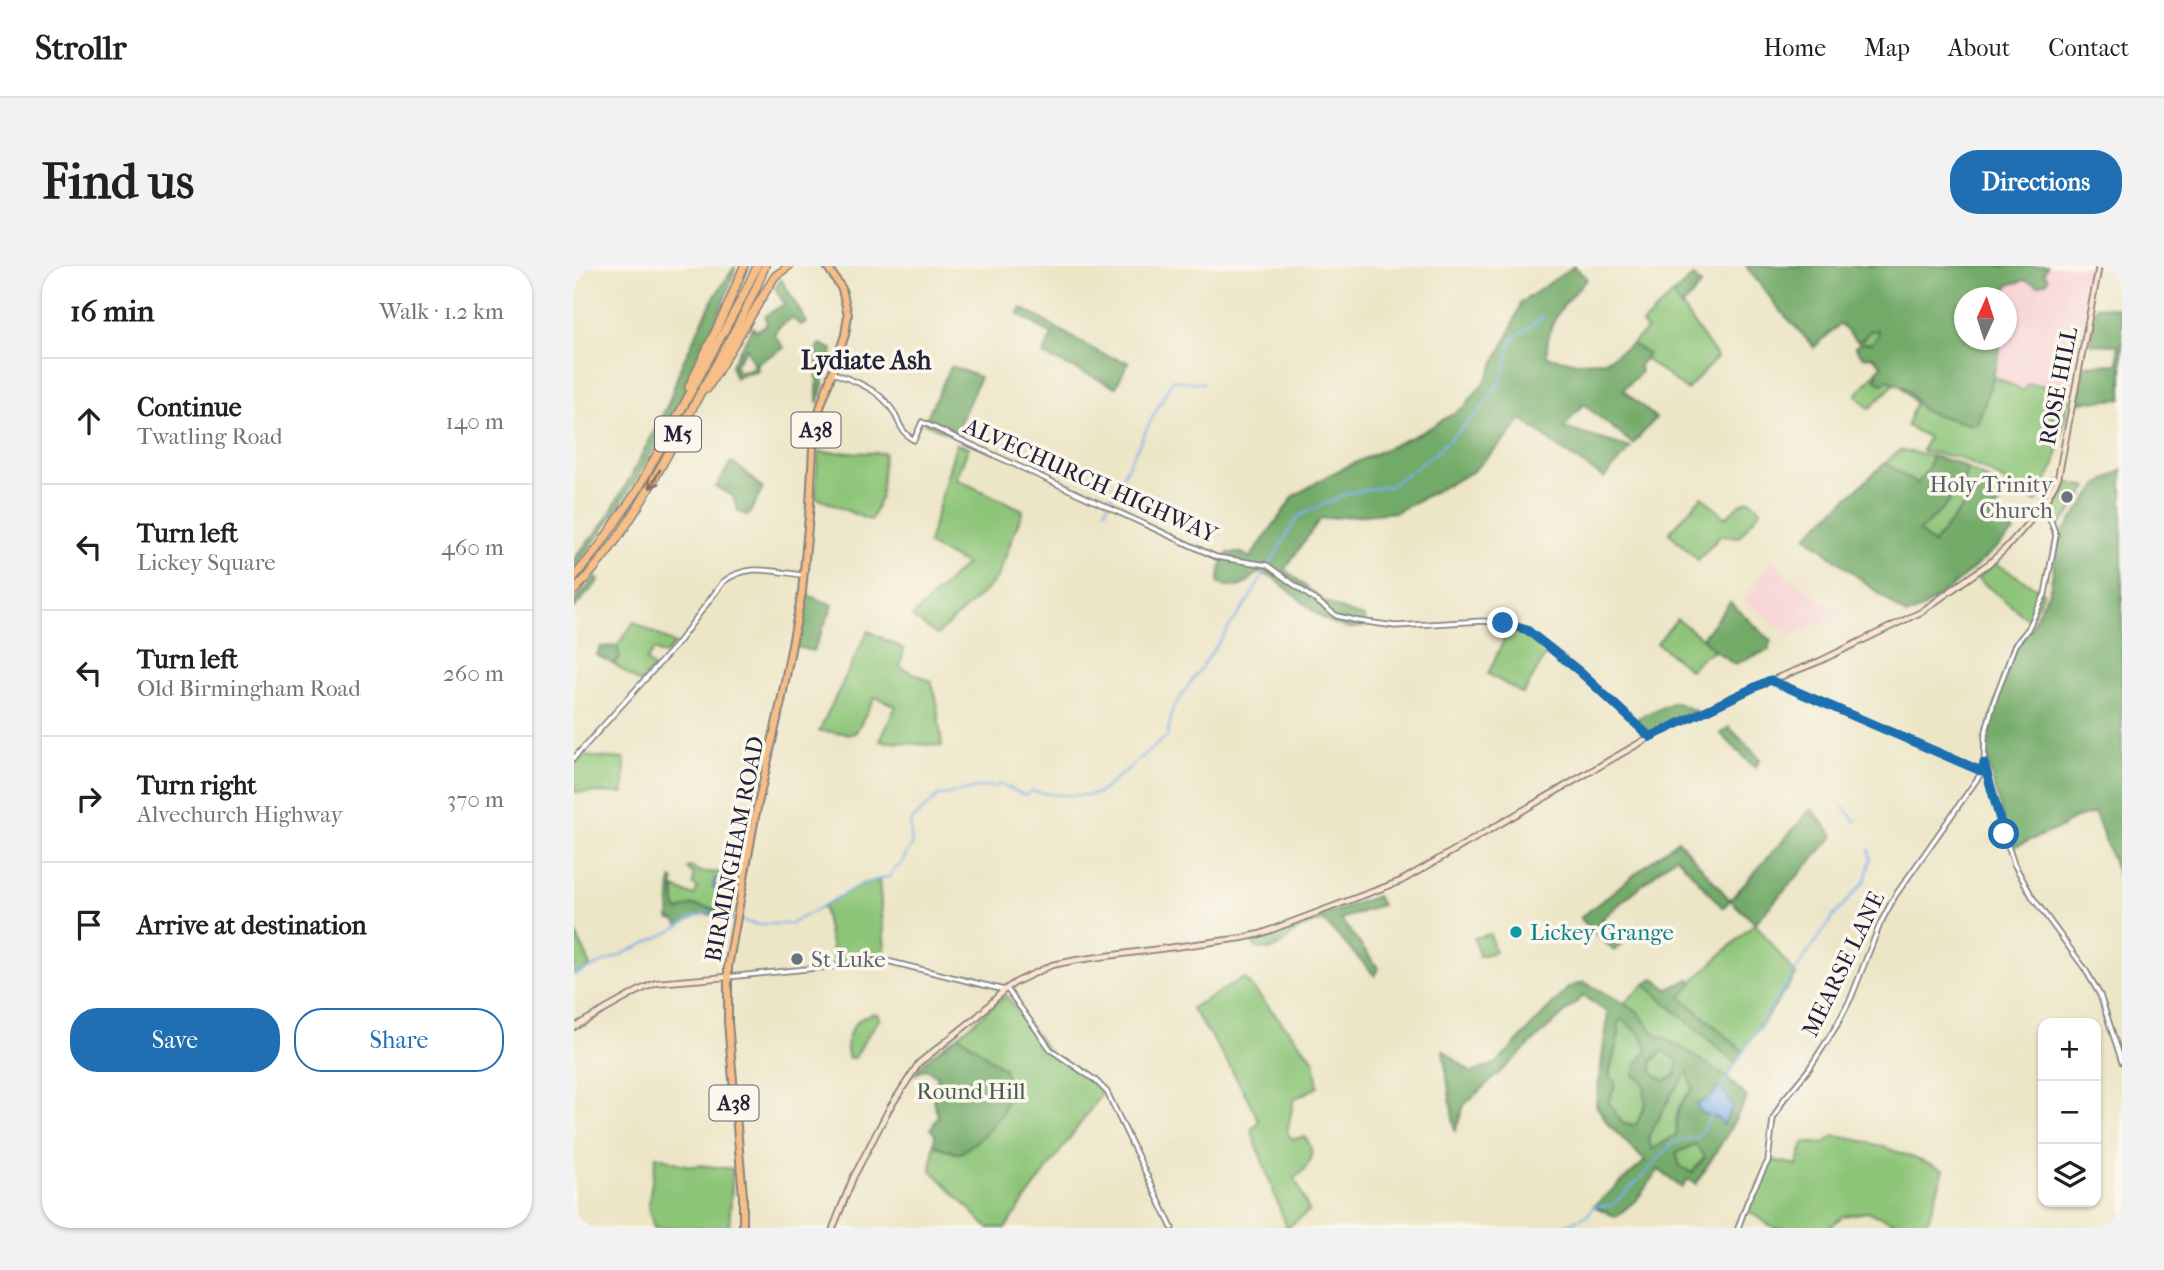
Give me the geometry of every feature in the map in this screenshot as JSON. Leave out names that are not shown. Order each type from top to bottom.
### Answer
[{"type":"highway","points":[[649,470],[729,305],[744,266]]},
{"type":"highway","name":"M5","points":[[574,577],[613,528],[649,470],[757,266]]},
{"type":"highway","name":"M5","points":[[574,591],[607,553],[651,488],[765,266]]},
{"type":"highway","points":[[670,450],[775,276],[789,266]]},
{"type":"highway","name":"A38","points":[[803,575],[813,448],[820,408],[845,335],[848,315],[842,289],[826,267]]},
{"type":"highway","name":"BIRMINGHAM ROAD","points":[[743,1228],[727,977],[735,920],[776,727],[803,575]]},
{"type":"main road","name":"ROSE HILL","points":[[833,1228],[853,1178],[919,1063],[978,1016],[1006,989],[1027,976],[1059,963],[1260,934],[1384,888],[1450,854],[1512,815],[1650,737],[1770,680],[1820,661],[1885,631],[1933,605],[1991,562],[2042,507],[2058,478],[2099,266]]},
{"type":"main road","points":[[574,1027],[656,984],[727,977]]},
{"type":"street","name":"ALVECHURCH HIGHWAY","points":[[833,373],[874,391],[890,406],[906,435],[914,440],[922,422],[1216,557],[1267,565],[1337,616],[1395,626],[1483,621],[1527,630],[1579,671],[1650,737]]},
{"type":"street","points":[[2042,507],[2052,522],[2056,535],[2045,594],[2028,629],[2015,645],[1994,701],[1985,735],[1984,763],[2014,864],[2033,898],[2085,969],[2100,995],[2122,1062]]},
{"type":"street","points":[[574,758],[676,645],[730,576],[745,570],[803,575]]},
{"type":"street","points":[[1770,680],[1981,771]]},
{"type":"street","name":"MEARSE LANE","points":[[1738,1228],[1748,1200],[1768,1161],[1773,1119],[1784,1099],[1809,1069],[1837,1026],[1880,924],[1895,896],[1984,763]]},
{"type":"street","points":[[727,977],[887,961],[1006,989],[1051,1050],[1095,1080],[1107,1092],[1172,1228]]},
{"type":"shaded area","points":[[2021,266],[2095,266],[2078,365],[2069,399],[2051,386],[2023,391],[1993,376],[2000,350],[2017,350],[2017,287],[2005,287]]},
{"type":"shaded area","points":[[1772,560],[1786,572],[1785,575],[1842,614],[1788,637],[1786,632],[1744,600]]},
{"type":"green space","points":[[735,266],[732,282],[674,412],[638,477],[574,568],[574,558],[604,523],[631,476],[669,402],[681,366],[713,299]]},
{"type":"green space","points":[[1574,266],[1587,279],[1564,305],[1553,323],[1549,333],[1547,357],[1575,362],[1605,361],[1632,344],[1648,354],[1639,365],[1641,372],[1623,390],[1656,418],[1633,444],[1583,404],[1564,428],[1631,448],[1604,478],[1560,449],[1522,419],[1508,437],[1472,472],[1396,512],[1320,519],[1285,569],[1330,604],[1364,617],[1365,627],[1346,628],[1323,619],[1273,577],[1258,573],[1244,584],[1235,587],[1218,583],[1221,566],[1228,553],[1242,553],[1250,558],[1294,496],[1331,474],[1424,431],[1464,407],[1487,378],[1521,303]]},
{"type":"green space","points":[[1746,266],[1954,296],[1954,350],[1961,350],[1933,414],[1969,424],[1983,409],[1993,376],[2023,391],[2028,384],[2051,386],[2069,399],[2055,464],[2036,502],[1987,471],[1957,457],[1922,451],[1928,437],[1907,426],[1915,403],[1894,377],[1840,324],[1814,347],[1780,310]]},
{"type":"green space","points":[[1746,266],[2047,266],[2044,273],[2048,278],[2047,282],[2038,285],[2026,280],[2007,287],[1954,287],[1954,350],[2000,350],[1977,424],[1923,411],[1907,389],[1888,380],[1882,384],[1876,381],[1877,371],[1882,365],[1873,356],[1863,357],[1855,347],[1861,343],[1872,343],[1878,336],[1878,330],[1870,331],[1862,340],[1856,340],[1840,324],[1814,347],[1780,310]]},
{"type":"green space","points":[[1693,276],[1701,285],[1681,308],[1673,294]]},
{"type":"green space","points":[[781,279],[807,323],[800,325],[792,318],[779,327],[774,335],[784,348],[756,364],[758,370],[735,378],[731,365],[753,327],[756,331],[767,324],[765,316],[784,304],[775,288]],"holes":[[[747,348],[754,367],[738,373],[735,365]]]},
{"type":"green space","points":[[1673,294],[1717,357],[1687,390],[1645,359],[1648,354],[1632,344],[1647,329],[1642,324]]},
{"type":"green space","points":[[2096,306],[2122,308],[2122,399],[2078,402],[2085,365],[2118,364],[2118,345],[2091,344]]},
{"type":"green space","points":[[1022,308],[1102,354],[1128,362],[1116,387],[1043,355],[1052,335],[1018,314]]},
{"type":"green space","points":[[821,344],[833,350],[817,402],[817,348]]},
{"type":"green space","points":[[951,366],[980,377],[954,436],[924,423]]},
{"type":"green space","points":[[1877,371],[1876,381],[1888,380],[1895,383],[1869,409],[1856,395]]},
{"type":"green space","points":[[956,444],[969,447],[956,479],[1023,510],[998,576],[937,635],[912,617],[966,564],[928,545]]},
{"type":"green space","points":[[1900,450],[1932,456],[1928,469],[1917,484],[1885,463]]},
{"type":"green space","points":[[818,452],[884,453],[881,496],[871,521],[815,497]]},
{"type":"green space","points":[[1932,456],[1967,468],[1955,494],[1919,531],[1933,544],[1985,478],[2008,492],[1990,518],[2014,532],[1945,592],[1906,615],[1806,536],[1885,463],[1917,484],[1928,469]]},
{"type":"green space","points":[[731,462],[763,489],[748,516],[738,511],[733,496],[716,487]]},
{"type":"green space","points":[[1967,468],[1985,478],[1933,545],[1919,531],[1954,494]]},
{"type":"green space","points":[[2122,470],[2122,887],[2095,813],[2073,819],[2062,827],[2011,848],[1985,754],[1996,702],[2016,647],[2029,631],[2050,589],[2059,537],[2098,485]]},
{"type":"green space","points":[[2059,481],[2088,487],[2058,527],[2050,515],[2049,504]]},
{"type":"green space","points":[[1702,496],[1725,518],[1740,504],[1749,500],[1761,510],[1739,537],[1721,535],[1698,560],[1669,533]]},
{"type":"green space","points":[[1995,563],[2043,592],[2030,621],[1977,578]]},
{"type":"green space","points":[[596,577],[599,581],[574,608],[574,601]]},
{"type":"green space","points":[[807,595],[833,605],[813,651],[796,647]]},
{"type":"green space","points":[[1730,602],[1771,641],[1769,650],[1734,664],[1702,638]]},
{"type":"green space","points":[[1677,619],[1715,651],[1701,658],[1690,670],[1657,643]]},
{"type":"green space","points":[[634,622],[675,644],[664,655],[654,650],[646,661],[654,668],[640,683],[614,664],[620,656],[617,646]]},
{"type":"green space","points":[[1509,629],[1525,633],[1548,651],[1523,694],[1488,674]]},
{"type":"green space","points":[[868,631],[904,649],[900,667],[931,681],[936,697],[942,746],[880,741],[896,706],[875,697],[856,732],[852,734],[819,731]]},
{"type":"green space","points":[[617,646],[620,656],[614,664],[596,655],[601,647]]},
{"type":"green space","points":[[1674,702],[1696,711],[1651,732],[1635,719]]},
{"type":"green space","points":[[1729,727],[1760,759],[1755,768],[1721,734]]},
{"type":"green space","points":[[582,756],[625,759],[624,793],[574,792],[574,765]]},
{"type":"green space","points":[[1811,809],[1834,836],[1755,923],[1730,900]]},
{"type":"green space","points":[[1678,840],[1730,900],[1723,908],[1676,856],[1602,919],[1623,943],[1614,951],[1580,918]]},
{"type":"green space","points":[[689,867],[701,872],[730,873],[736,882],[733,897],[725,911],[693,905],[678,911],[675,906],[675,888],[694,896],[698,888],[693,885],[694,875]]},
{"type":"green space","points":[[671,879],[678,911],[693,905],[725,911],[733,897],[736,882],[739,881],[731,920],[704,914],[679,926],[676,921],[669,919]]},
{"type":"green space","points":[[879,880],[886,958],[835,964],[823,906],[862,884]]},
{"type":"green space","points":[[1377,896],[1382,905],[1341,919],[1378,968],[1375,976],[1324,921],[1301,928],[1274,949],[1255,947],[1252,942]]},
{"type":"green space","points":[[1755,923],[1796,975],[1743,1051],[1678,995]]},
{"type":"green space","points":[[574,931],[590,967],[574,975]]},
{"type":"green space","points":[[1490,934],[1495,952],[1479,956],[1474,938]]},
{"type":"green space","points":[[1244,978],[1314,1060],[1318,1087],[1294,1099],[1287,1132],[1292,1139],[1305,1137],[1311,1149],[1308,1165],[1295,1178],[1309,1211],[1287,1228],[1251,1130],[1259,1121],[1228,1063],[1191,1008]]},
{"type":"green space","points":[[1654,979],[1668,989],[1690,979],[1693,983],[1681,997],[1743,1051],[1736,1063],[1646,986],[1645,984]]},
{"type":"green space","points":[[1584,982],[1636,1010],[1655,1034],[1686,1050],[1727,1078],[1747,1097],[1696,1184],[1688,1179],[1682,1188],[1659,1170],[1637,1199],[1616,1217],[1594,1206],[1645,1161],[1609,1125],[1596,1105],[1608,1013],[1583,996],[1464,1105],[1455,1132],[1443,1050],[1472,1073],[1497,1063],[1569,987]],"holes":[[[1622,1019],[1642,1036],[1647,1051],[1636,1065],[1634,1075],[1644,1084],[1646,1104],[1636,1125],[1623,1124],[1608,1102],[1615,1082],[1609,1075],[1619,1033],[1618,1022]],[[1663,1051],[1678,1061],[1676,1076],[1664,1081],[1652,1071],[1652,1061]],[[1688,1072],[1693,1089],[1679,1109],[1676,1120],[1677,1134],[1652,1150],[1648,1137],[1673,1092]],[[1711,1097],[1723,1124],[1719,1118],[1701,1113],[1697,1105]],[[1695,1144],[1705,1157],[1692,1173],[1680,1166],[1676,1153]]]},
{"type":"green space","points":[[1645,984],[1736,1063],[1727,1078],[1686,1050],[1655,1034],[1636,1010],[1623,1004]]},
{"type":"green space","points":[[1006,995],[1053,1057],[1082,1074],[1100,1090],[1100,1096],[1005,1228],[988,1228],[931,1170],[934,1145],[956,1153],[963,1150],[1004,1069],[959,1035]]},
{"type":"green space","points":[[874,1013],[879,1015],[879,1020],[855,1058],[849,1058],[847,1043],[852,1028],[860,1020]]},
{"type":"green space","points":[[1622,1018],[1642,1036],[1647,1052],[1636,1065],[1644,1084],[1646,1104],[1636,1125],[1623,1124],[1608,1102],[1614,1089],[1615,1082],[1609,1075],[1619,1033],[1618,1022]]},
{"type":"green space","name":"Round Hill","points":[[959,1035],[1004,1069],[1007,1096],[1002,1114],[982,1137],[961,1153],[956,1153],[934,1145],[935,1134],[931,1129],[938,1116],[933,1099],[938,1076],[926,1069],[915,1074],[930,1057]]},
{"type":"green space","points":[[1663,1051],[1678,1061],[1676,1076],[1664,1081],[1652,1072],[1652,1061]]},
{"type":"green space","points":[[1688,1071],[1694,1090],[1679,1109],[1677,1134],[1652,1151],[1648,1137]]},
{"type":"green space","points":[[1834,1136],[1876,1145],[1944,1170],[1927,1223],[1894,1222],[1867,1212],[1843,1216],[1828,1228],[1774,1228],[1747,1210],[1772,1160],[1797,1165],[1804,1143],[1824,1143]]},
{"type":"green space","points":[[1695,1144],[1705,1156],[1692,1173],[1680,1166],[1676,1153]]},
{"type":"green space","points":[[656,1156],[690,1166],[733,1169],[729,1228],[654,1228],[648,1207]]},
{"type":"water","points":[[715,878],[730,878],[733,885],[729,891],[722,892],[713,887]]},
{"type":"water","points":[[1722,1088],[1733,1106],[1723,1125],[1719,1118],[1701,1113],[1697,1105]]},
{"type":"waterway","points":[[574,975],[672,931],[691,918],[709,912],[754,924],[790,924],[862,884],[891,876],[893,869],[900,866],[912,846],[910,822],[938,796],[988,786],[996,787],[1000,784],[1025,795],[1032,791],[1066,795],[1099,793],[1167,736],[1173,708],[1251,596],[1298,516],[1349,493],[1390,486],[1432,456],[1482,409],[1503,377],[1512,340],[1544,316]]},
{"type":"waterway","points":[[1105,510],[1172,380],[1204,383]]},
{"type":"waterway","points":[[1844,807],[1856,822]]},
{"type":"waterway","points":[[1722,1088],[1775,1000],[1833,917],[1865,881],[1871,859],[1869,849]]},
{"type":"waterway","points":[[1558,1228],[1588,1215],[1594,1206],[1611,1206],[1673,1143],[1699,1136],[1711,1116]]},
{"type":"waterway","points":[[1891,1223],[1919,1228]]},
{"type":"place","name":"Holy Trinity Church","points":[[2067,497]]},
{"type":"place","name":"Lickey Grange","points":[[1516,932]]},
{"type":"place","name":"St Luke","points":[[797,959]]},
{"type":"district","name":"Lydiate Ash","points":[[866,360]]},
{"type":"route","points":[[1503,623],[1527,630],[1579,671],[1650,737],[1770,680],[1981,771],[1984,763],[2004,834]]}]
